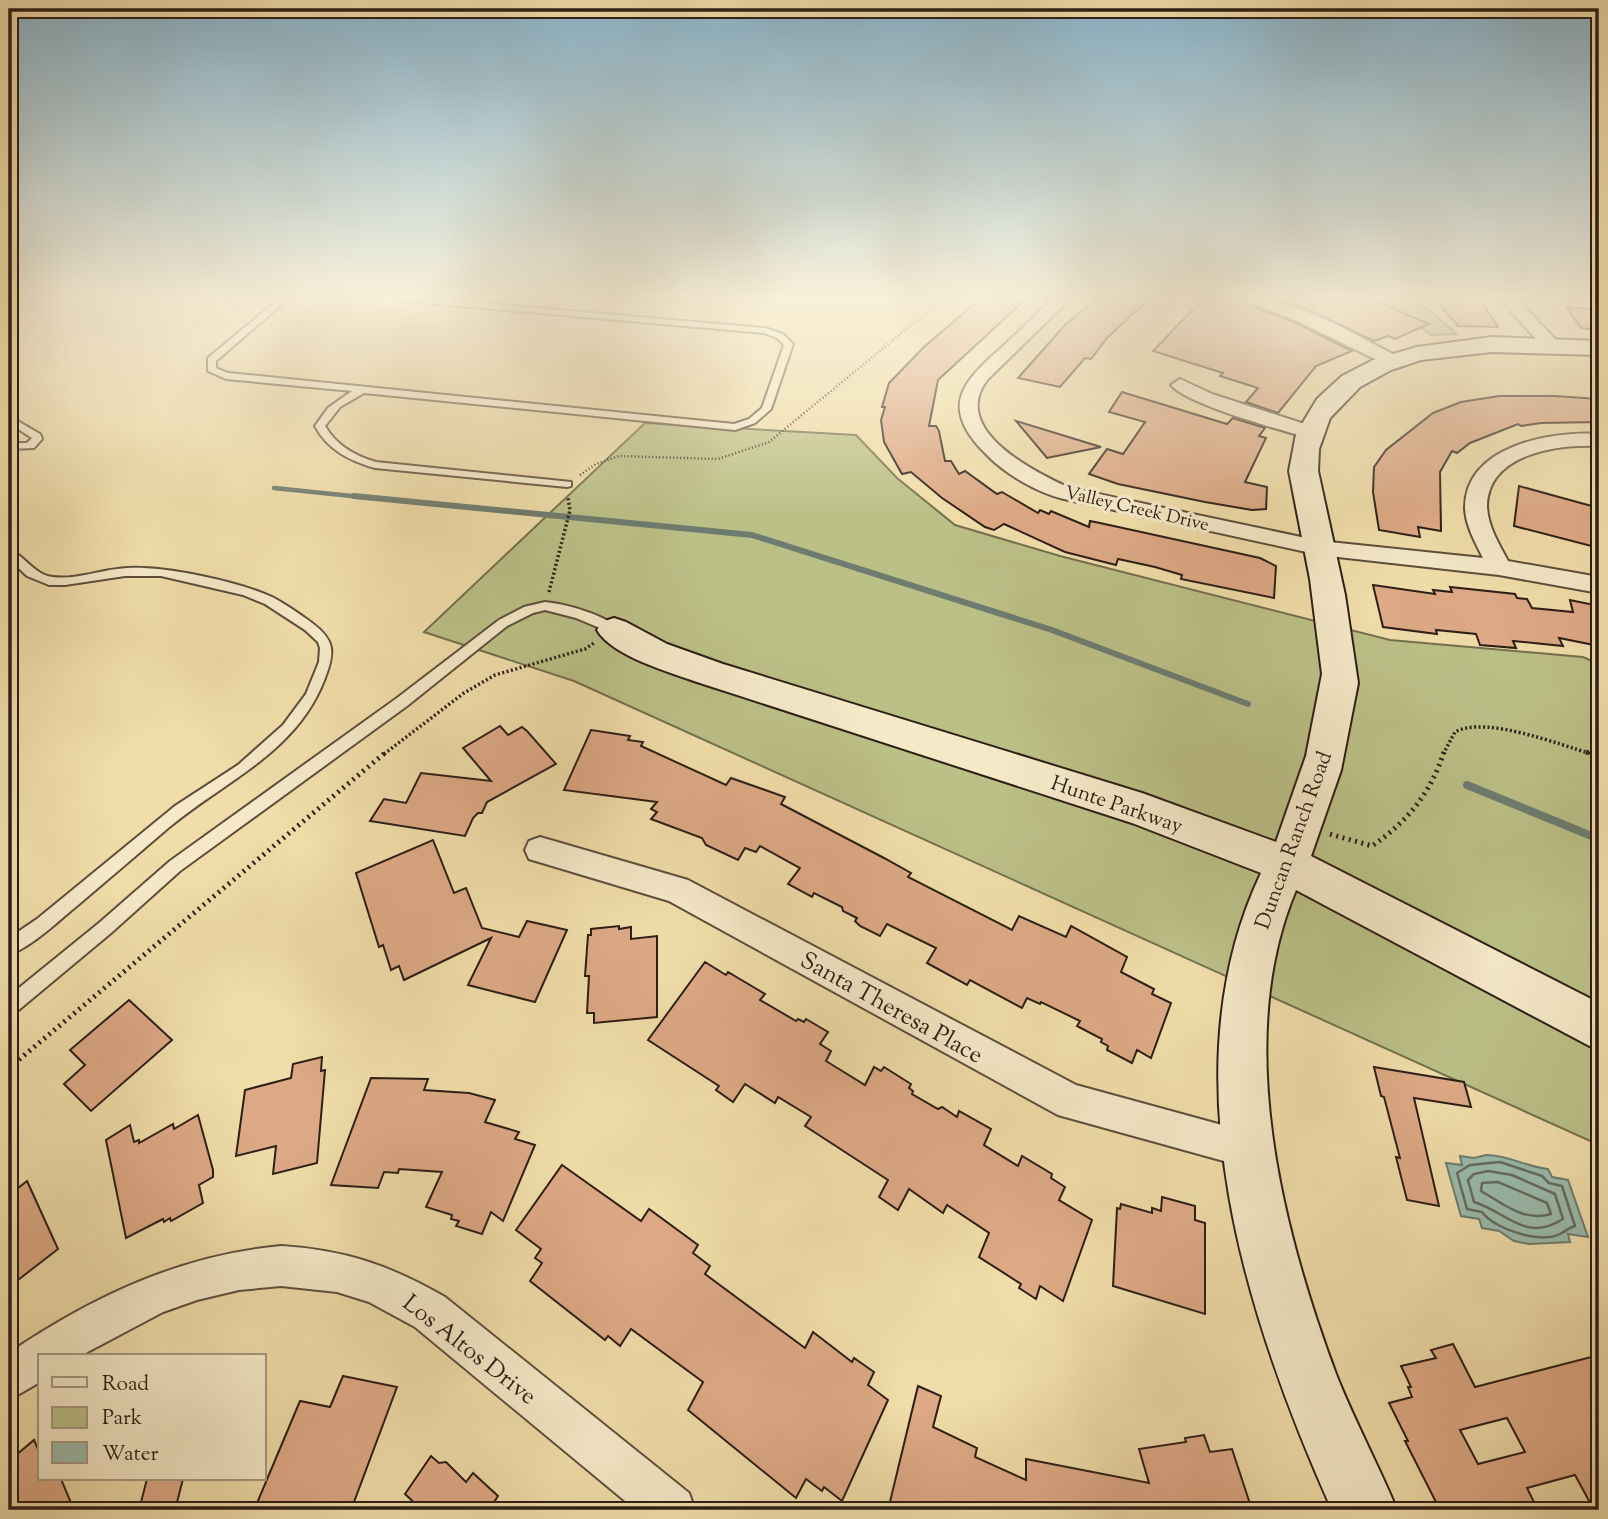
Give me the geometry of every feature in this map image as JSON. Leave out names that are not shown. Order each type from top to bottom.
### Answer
[{"type":"street","name":"Valley Creek Drive","points":[[984,370],[968,398],[972,423],[984,442],[1024,474],[1064,493],[1320,548],[1499,567],[1599,585]]},
{"type":"street","name":"Duncan Ranch Road","points":[[1365,1510],[1325,1418],[1297,1342],[1262,1221],[1249,1149],[1242,1048],[1245,1004],[1260,927],[1294,845],[1329,745],[1340,679],[1331,604],[1303,465],[1310,432],[1317,418],[1335,395],[1362,376],[1376,370]]},
{"type":"street","points":[[1180,385],[1205,398],[1310,432]]},
{"type":"street","points":[[1499,567],[1478,523],[1476,509],[1477,495],[1488,473],[1509,456],[1538,446],[1573,440],[1599,440]]},
{"type":"street","name":"Hunte Parkway","points":[[614,630],[655,653],[710,673],[1142,810],[1294,845],[1599,1028]]},
{"type":"street","name":"Santa Theresa Place","points":[[540,849],[677,890],[1071,1102],[1249,1149]]},
{"type":"street","name":"Los Altos Drive","points":[[43,1354],[102,1318],[149,1296],[239,1271],[281,1267],[322,1269],[372,1282],[397,1292],[430,1312],[672,1510]]},
{"type":"street","name":"Los Altos Drive","points":[[9,1378],[38,1357]]},
{"type":"lane","points":[[213,370],[226,376],[735,427],[752,421],[766,409],[780,370]]},
{"type":"lane","points":[[362,390],[343,400],[323,419],[320,426],[324,434],[356,460],[375,465],[567,484]]},
{"type":"lane","points":[[9,419],[37,439],[30,446],[9,446]]},
{"type":"lane","points":[[9,553],[31,573],[49,581],[125,572],[153,572],[246,592],[269,601],[309,626],[323,640],[326,648],[325,662],[312,696],[288,729],[243,769],[180,810],[43,924],[9,947]]},
{"type":"lane","points":[[9,1007],[105,929],[175,866],[402,702],[519,613],[545,606],[605,624],[614,630]]},
{"type":"path","points":[[9,1068],[238,878],[358,774],[464,693],[495,675],[585,649],[614,630]]},
{"type":"path","points":[[1294,845],[1373,846],[1406,824],[1433,784],[1451,736],[1458,729],[1479,726],[1599,756]]},
{"type":"green space","points":[[645,423],[856,435],[897,478],[955,525],[1060,556],[1390,640],[1583,657],[1599,664],[1599,1145],[574,681],[424,632]]},
{"type":"water","points":[[1486,1155],[1548,1169],[1552,1177],[1568,1180],[1588,1237],[1568,1234],[1570,1242],[1529,1244],[1514,1241],[1499,1231],[1482,1228],[1479,1219],[1461,1216],[1446,1163],[1462,1165],[1460,1156],[1474,1158]]},
{"type":"building","points":[[902,370],[949,370],[938,380],[929,426],[936,426],[945,461],[951,461],[959,474],[965,471],[997,494],[1002,492],[1038,513],[1040,510],[1049,514],[1051,511],[1089,527],[1090,521],[1260,558],[1276,566],[1274,598],[1181,579],[1182,575],[1155,567],[1118,559],[1116,565],[1065,552],[1004,524],[994,530],[985,527],[942,498],[911,472],[902,474],[884,442],[881,420],[885,407],[882,407],[889,383]]},
{"type":"building","points":[[1025,370],[1075,370],[1060,387],[1018,378]]},
{"type":"building","points":[[1213,370],[1313,370],[1278,413],[1246,402],[1258,388],[1220,376],[1223,373]]},
{"type":"building","points":[[1122,392],[1227,424],[1233,418],[1265,428],[1259,436],[1266,438],[1245,482],[1267,487],[1266,509],[1252,510],[1205,502],[1118,484],[1089,474],[1107,449],[1123,454],[1145,422],[1109,412]]},
{"type":"building","points":[[1499,396],[1599,399],[1599,422],[1518,424],[1470,443],[1457,453],[1452,451],[1440,472],[1441,531],[1418,527],[1420,537],[1379,530],[1373,492],[1374,467],[1386,450],[1433,413],[1461,402]]},
{"type":"building","points":[[1016,421],[1101,447],[1047,458]]},
{"type":"building","points":[[1519,486],[1599,508],[1599,548],[1514,526]]},
{"type":"building","points":[[1373,585],[1435,594],[1433,590],[1452,592],[1450,587],[1515,594],[1517,598],[1527,599],[1532,608],[1573,612],[1570,600],[1599,606],[1599,646],[1559,638],[1563,646],[1513,641],[1516,648],[1480,645],[1476,634],[1436,630],[1437,634],[1383,627]]},
{"type":"building","points":[[500,726],[508,735],[522,727],[556,764],[487,802],[482,813],[473,818],[465,836],[370,821],[384,799],[406,803],[421,773],[491,781],[463,748]]},
{"type":"building","points":[[591,730],[630,736],[628,740],[643,742],[641,746],[726,785],[731,778],[785,797],[781,804],[911,873],[908,877],[1012,930],[1019,916],[1066,937],[1071,926],[1127,957],[1121,972],[1154,989],[1152,994],[1171,1003],[1151,1058],[1137,1050],[1132,1063],[1107,1050],[1108,1046],[1101,1042],[1102,1039],[1077,1026],[1080,1021],[1041,1002],[1040,1004],[1027,998],[1022,1008],[970,980],[967,985],[927,963],[936,948],[887,924],[880,936],[860,926],[855,921],[857,918],[843,911],[842,907],[814,893],[812,897],[788,884],[800,868],[760,846],[756,852],[745,848],[738,860],[706,845],[702,838],[651,819],[657,812],[651,809],[657,802],[564,790]]},
{"type":"building","points":[[433,840],[454,893],[466,888],[482,928],[519,937],[527,921],[567,930],[535,1002],[468,985],[491,938],[404,980],[399,966],[391,970],[383,945],[379,947],[356,873]]},
{"type":"building","points":[[619,926],[619,929],[631,927],[631,939],[657,936],[657,1017],[594,1023],[594,1013],[587,1013],[589,976],[585,976],[588,935],[591,935],[591,929]]},
{"type":"building","points":[[705,962],[765,994],[760,1000],[796,1021],[798,1019],[804,1022],[806,1019],[828,1032],[820,1044],[831,1051],[826,1061],[865,1085],[874,1067],[881,1071],[884,1067],[911,1084],[909,1088],[913,1091],[912,1094],[957,1117],[959,1111],[991,1129],[984,1145],[1018,1166],[1022,1156],[1052,1174],[1051,1178],[1065,1187],[1059,1200],[1092,1220],[1063,1301],[1040,1286],[1036,1299],[1019,1288],[1021,1284],[979,1257],[989,1233],[947,1205],[943,1213],[909,1189],[898,1210],[879,1197],[888,1180],[805,1126],[811,1117],[778,1097],[775,1103],[745,1084],[733,1102],[716,1090],[719,1086],[648,1040]]},
{"type":"building","points":[[129,1000],[172,1040],[91,1111],[64,1084],[85,1065],[70,1050]]},
{"type":"building","points":[[322,1057],[321,1071],[325,1070],[317,1163],[273,1174],[276,1146],[236,1156],[245,1090],[291,1078],[293,1064]]},
{"type":"building","points":[[1374,1067],[1464,1082],[1471,1107],[1414,1098],[1439,1206],[1407,1200],[1396,1157],[1400,1158]]},
{"type":"building","points":[[371,1078],[428,1079],[424,1090],[469,1093],[495,1100],[485,1122],[519,1132],[515,1139],[535,1145],[503,1221],[491,1212],[482,1234],[456,1226],[459,1221],[451,1219],[452,1215],[426,1207],[442,1172],[399,1169],[398,1173],[384,1172],[378,1188],[331,1185]]},
{"type":"building","points":[[198,1115],[213,1170],[213,1177],[199,1185],[203,1203],[171,1221],[170,1218],[164,1222],[163,1219],[126,1238],[106,1140],[130,1125],[134,1142],[139,1140],[139,1143],[173,1124],[174,1129]]},
{"type":"building","points":[[562,1165],[641,1221],[649,1209],[698,1245],[693,1253],[710,1266],[705,1274],[805,1348],[813,1332],[852,1362],[854,1358],[874,1372],[868,1385],[888,1400],[842,1501],[824,1487],[822,1491],[806,1479],[796,1498],[688,1410],[703,1382],[631,1329],[620,1346],[608,1336],[605,1340],[530,1281],[542,1263],[535,1258],[541,1249],[516,1230]]},
{"type":"building","points":[[27,1181],[58,1249],[9,1287],[9,1195]]},
{"type":"building","points":[[1162,1197],[1195,1206],[1195,1220],[1205,1223],[1205,1314],[1113,1286],[1117,1208],[1120,1209],[1121,1204],[1152,1213],[1152,1208],[1161,1211]]},
{"type":"building","points":[[1453,1344],[1475,1387],[1599,1355],[1599,1510],[1594,1510],[1575,1475],[1527,1488],[1536,1506],[1520,1510],[1440,1510],[1389,1403],[1412,1397],[1408,1387],[1411,1387],[1401,1366],[1436,1358],[1431,1350]],"holes":[[[1507,1418],[1525,1452],[1478,1464],[1460,1430]]]},
{"type":"building","points":[[343,1376],[397,1387],[351,1510],[288,1510],[257,1503],[300,1401],[330,1407]]},
{"type":"building","points":[[918,1386],[941,1396],[933,1427],[977,1448],[975,1457],[1026,1480],[1026,1459],[1149,1483],[1139,1449],[1186,1442],[1185,1438],[1204,1435],[1210,1452],[1232,1449],[1252,1510],[888,1510]]},
{"type":"building","points":[[34,1440],[38,1449],[38,1480],[61,1480],[74,1510],[9,1510],[9,1461]]},
{"type":"building","points":[[431,1456],[439,1463],[446,1462],[466,1482],[473,1473],[498,1496],[489,1510],[422,1510],[405,1494]]},
{"type":"building","points":[[147,1480],[183,1480],[175,1510],[139,1510]]},
{"type":"waterway","points":[[274,488],[371,498]]},
{"type":"waterway","points":[[354,496],[752,535],[1052,630],[1248,704]]},
{"type":"waterway","points":[[1467,785],[1599,839]]}]
